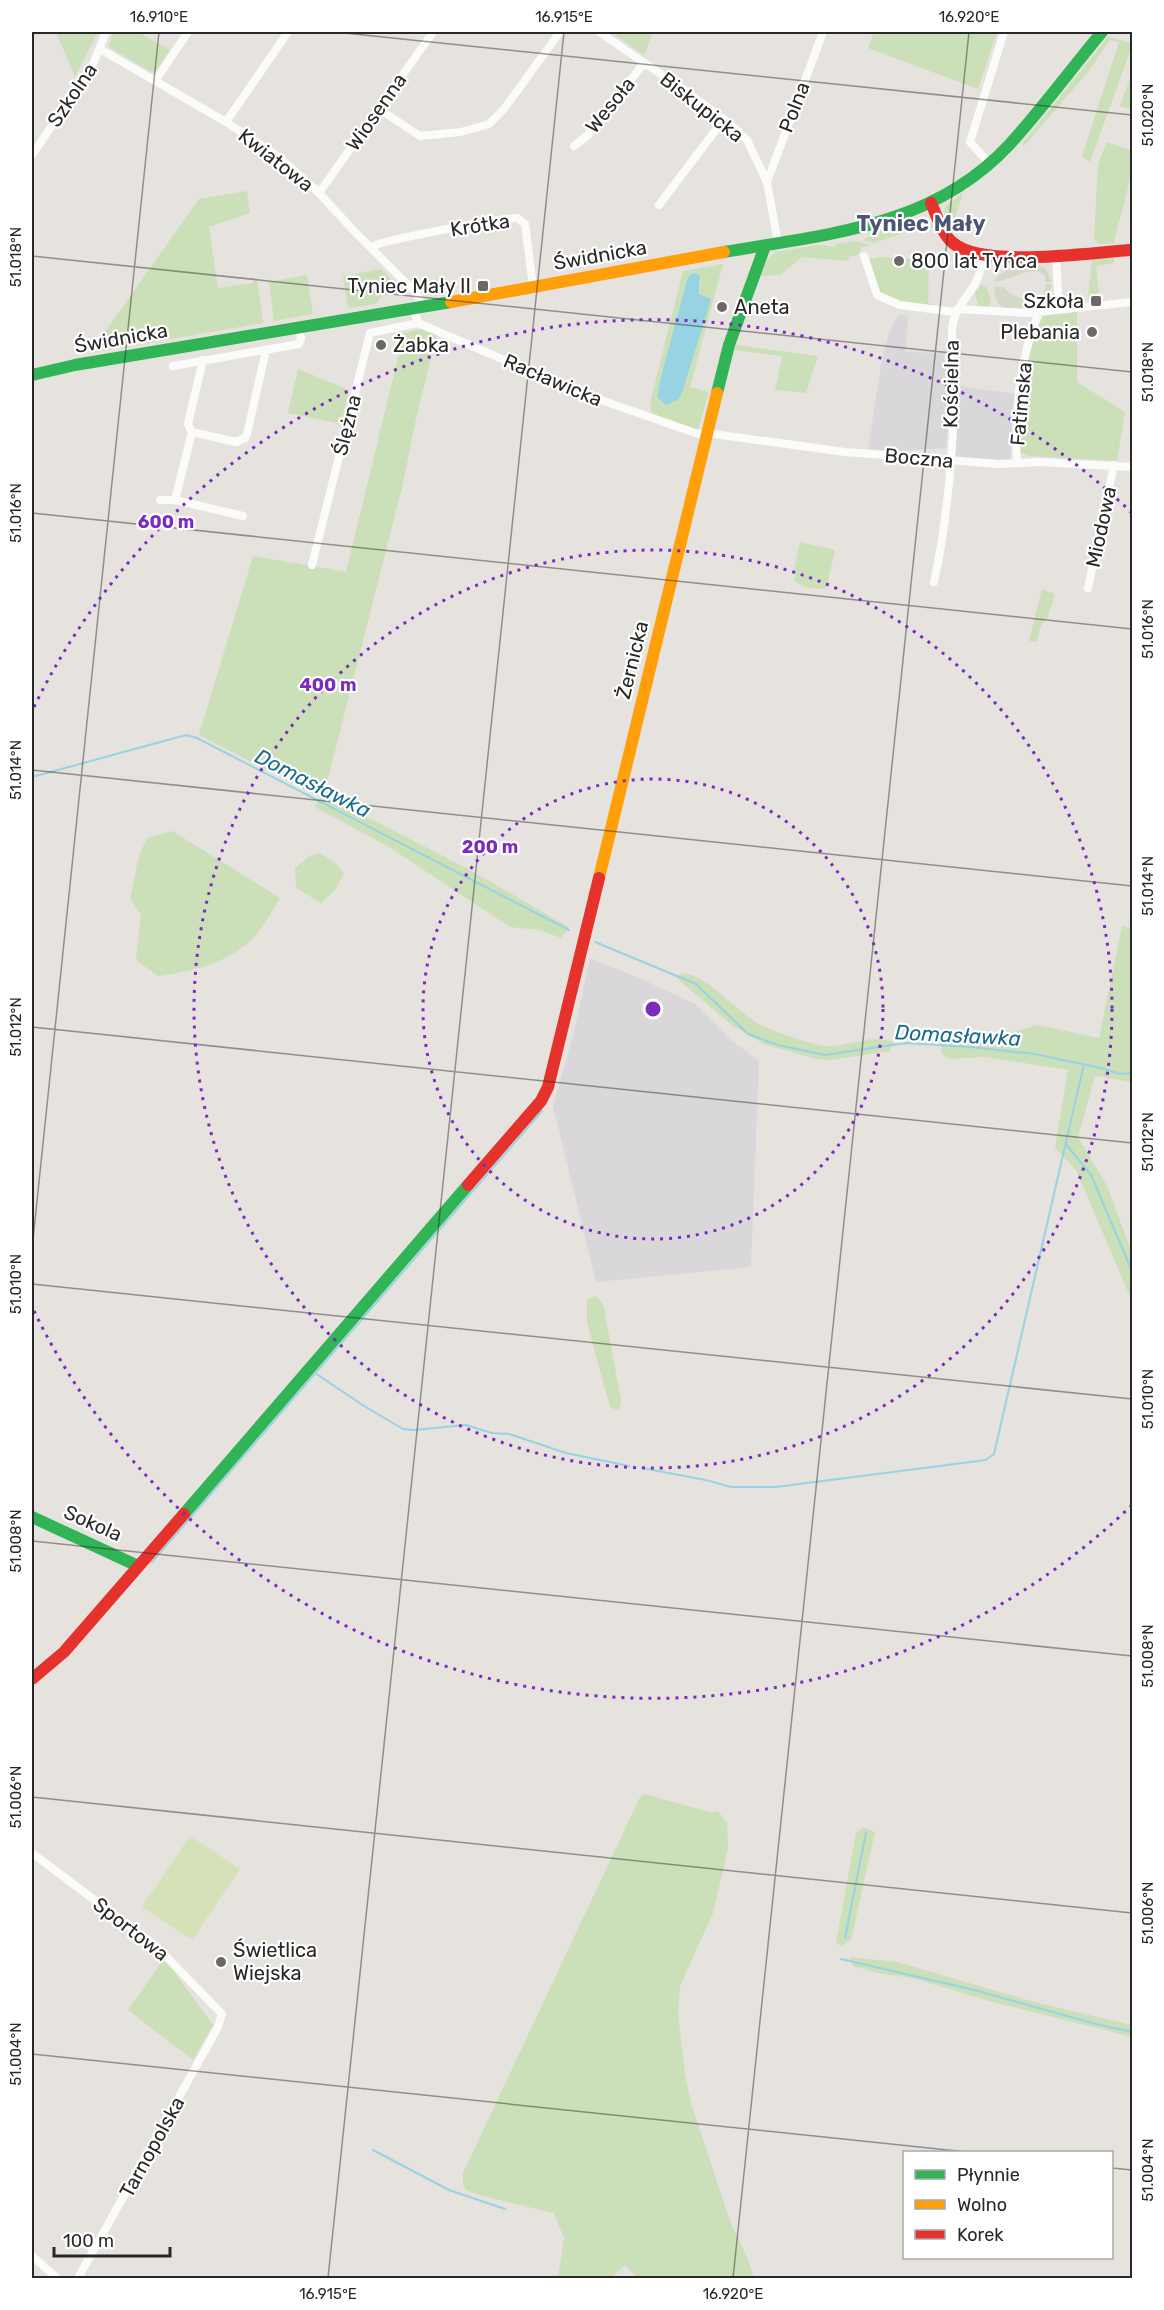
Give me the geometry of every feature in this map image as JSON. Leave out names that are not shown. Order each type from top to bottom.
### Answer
[{"type":"street","name":"Szkolna","points":[[32,155],[91,69],[106,32]]},
{"type":"street","points":[[155,81],[189,32]]},
{"type":"street","points":[[226,122],[288,32]]},
{"type":"street","name":"Wiosenna","points":[[319,193],[433,32]]},
{"type":"street","points":[[378,109],[420,136],[479,129],[489,124],[504,109],[560,32]]},
{"type":"street","name":"Biskupicka","points":[[599,32],[724,118],[747,140],[767,182],[771,245]]},
{"type":"street","name":"Polna","points":[[767,182],[822,32]]},
{"type":"street","points":[[989,163],[970,142],[1004,32]]},
{"type":"street","name":"Świdnicka","points":[[32,375],[869,226],[931,203],[951,192],[989,163],[1008,147],[1102,32]]},
{"type":"street","name":"Kwiatowa","points":[[100,49],[226,122],[279,157],[319,193],[417,294],[417,307]]},
{"type":"street","name":"Wesoła","points":[[574,146],[587,136],[644,63]]},
{"type":"street","points":[[659,205],[724,118]]},
{"type":"street","points":[[931,203],[952,242],[963,249],[1028,257],[1132,250]]},
{"type":"street","name":"Krótka","points":[[372,247],[402,238],[517,218],[525,224],[533,287]]},
{"type":"street","name":"Żernicka","points":[[32,1679],[64,1652],[541,1101],[548,1087],[706,433],[738,316],[771,245]]},
{"type":"street","name":"Kościelna","points":[[934,582],[941,549],[955,382],[952,328],[956,311],[981,271],[983,253]]},
{"type":"street","points":[[864,256],[877,295],[900,305],[956,311],[1026,313],[1132,302]]},
{"type":"street","points":[[1056,256],[1059,309]]},
{"type":"street","points":[[417,307],[418,323]]},
{"type":"street","name":"Fatimska","points":[[1017,463],[1019,375],[1028,339],[1039,312]]},
{"type":"street","name":"Racławicka","points":[[418,323],[584,394],[680,429],[698,434],[706,433]]},
{"type":"street","name":"Ślężna","points":[[312,566],[370,333],[418,323]]},
{"type":"street","points":[[173,366],[299,344],[301,339],[299,327]]},
{"type":"street","points":[[192,432],[236,442],[245,438],[266,350]]},
{"type":"street","points":[[175,500],[192,432],[188,424],[203,360]]},
{"type":"street","name":"Boczna","points":[[706,433],[836,451],[949,460],[1132,467]]},
{"type":"street","name":"Miodowa","points":[[1088,588],[1114,465]]},
{"type":"street","points":[[160,500],[175,500],[243,516]]},
{"type":"street","name":"Sokola","points":[[32,1517],[138,1566]]},
{"type":"street","name":"Sportowa","points":[[32,1853],[157,1947],[222,2014]]},
{"type":"street","name":"Tarnopolska","points":[[78,2278],[218,2028],[222,2014]]},
{"type":"street","points":[[32,2256],[57,2278]]},
{"type":"shaded area","points":[[898,315],[908,315],[906,352],[945,353],[944,360],[949,364],[950,397],[946,448],[900,451],[868,449],[882,360],[889,332]]},
{"type":"shaded area","points":[[960,386],[1016,394],[1010,460],[955,458]]},
{"type":"shaded area","points":[[590,958],[695,1004],[731,1040],[759,1061],[751,1267],[596,1282],[553,1106],[574,1032]]},
{"type":"green space","points":[[56,32],[98,32],[75,77]]},
{"type":"green space","points":[[113,32],[138,32],[170,50],[156,71],[151,72],[109,47]]},
{"type":"green space","points":[[611,32],[653,32],[644,55]]},
{"type":"green space","points":[[874,32],[997,32],[978,89],[868,48]]},
{"type":"green space","points":[[1108,37],[1132,43],[1132,46],[1090,162],[1082,156],[1119,42],[1110,40],[1088,72],[1023,147],[1023,143]]},
{"type":"green space","points":[[1132,76],[1132,110],[1120,106]]},
{"type":"green space","points":[[1107,142],[1132,151],[1132,163],[1114,243],[1099,244],[1094,239],[1098,164]]},
{"type":"green space","points":[[247,191],[250,213],[209,227],[218,288],[253,283],[257,278],[263,323],[90,353],[199,199]]},
{"type":"green space","points":[[963,193],[951,229],[944,214],[945,207]]},
{"type":"green space","points":[[924,217],[930,220],[935,229],[924,226],[874,243],[863,240],[875,233]]},
{"type":"green space","points":[[856,241],[870,245],[862,247],[858,255],[849,257],[849,261],[802,257],[780,275],[761,276],[761,271],[769,258],[776,252],[817,245],[836,247],[836,244]]},
{"type":"green space","points":[[881,257],[929,260],[928,303],[933,304],[932,309],[889,299],[878,290],[867,260]]},
{"type":"green space","points":[[1114,257],[1114,263],[1096,266],[1099,292],[1088,299],[1092,259]]},
{"type":"green space","points":[[723,264],[690,387],[709,392],[698,430],[652,415],[650,403],[683,271]],"holes":[[[691,274],[701,279],[699,294],[710,300],[684,387],[658,391],[687,280]]]},
{"type":"green space","points":[[1037,264],[1046,269],[1052,282],[1045,282],[1045,275],[1032,271],[995,281],[996,277],[1010,268]]},
{"type":"green space","points":[[381,269],[398,286],[396,293],[382,296],[376,304],[348,308],[343,276]]},
{"type":"green space","points":[[307,275],[313,314],[274,321],[269,282]]},
{"type":"green space","points":[[1046,284],[1052,284],[1047,298],[1022,308],[1006,308],[1000,305],[995,298],[994,287],[1004,287],[1011,294],[1035,299],[1044,293]]},
{"type":"green space","points":[[981,285],[986,287],[991,301],[987,309],[978,305],[975,293]]},
{"type":"green space","points":[[1077,312],[1077,382],[1125,412],[1117,461],[1028,456],[1020,452],[1024,383],[1036,333],[1043,316]]},
{"type":"green space","points":[[425,328],[437,333],[403,484],[325,790],[365,816],[468,869],[569,927],[561,938],[540,930],[510,927],[389,847],[315,807],[320,797],[199,735],[253,556],[346,572],[404,333]]},
{"type":"green space","points":[[736,345],[818,356],[806,393],[775,390],[782,356],[734,350]]},
{"type":"green space","points":[[298,369],[349,390],[341,424],[288,413]]},
{"type":"green space","points":[[800,542],[835,550],[826,589],[808,588],[794,581],[794,569]]},
{"type":"green space","points":[[1042,589],[1055,594],[1047,619],[1041,625],[1037,642],[1029,641]]},
{"type":"green space","points":[[172,831],[280,898],[257,934],[239,950],[206,966],[158,976],[136,960],[141,915],[130,898],[139,856],[147,838]]},
{"type":"green space","points":[[320,853],[335,863],[344,873],[336,889],[321,903],[296,888],[295,868],[309,856]]},
{"type":"green space","points":[[1122,926],[1132,928],[1132,1082],[1095,1076],[1078,1137],[1107,1186],[1132,1253],[1132,1301],[1076,1170],[1055,1148],[1068,1070],[985,1057],[949,1059],[942,1053],[941,1042],[956,1038],[989,1039],[1037,1025],[1099,1038]]},
{"type":"green space","points":[[680,973],[702,980],[744,1014],[765,1027],[814,1044],[835,1046],[870,1039],[894,1043],[890,1051],[832,1060],[816,1059],[764,1044],[733,1026],[681,982],[677,977]]},
{"type":"green space","points":[[596,1296],[603,1303],[621,1400],[619,1411],[610,1407],[587,1322],[587,1299]]},
{"type":"green space","points":[[644,1794],[710,1812],[718,1811],[727,1823],[728,1848],[713,1913],[680,1986],[678,2015],[691,2103],[730,2221],[748,2259],[754,2278],[637,2278],[625,2265],[611,2278],[558,2278],[564,2238],[554,2213],[478,2195],[466,2190],[463,2182],[463,2173],[640,1797]]},
{"type":"green space","points":[[863,1827],[875,1832],[851,1940],[841,1946],[836,1943],[856,1833]]},
{"type":"green space","points":[[190,1836],[240,1869],[192,1940],[142,1907]]},
{"type":"green space","points":[[850,1957],[897,1962],[1034,2002],[1132,2025],[1132,2037],[993,2002],[912,1978],[878,1973],[853,1966]]},
{"type":"green space","points":[[163,1960],[170,1966],[213,2025],[193,2060],[128,2010]]},
{"type":"water","points":[[691,274],[700,275],[699,294],[711,299],[679,399],[666,405],[657,397],[661,377],[687,280]]},
{"type":"waterway","name":"Domasławka","points":[[32,777],[186,735],[197,738],[569,930]]},
{"type":"waterway","name":"Domasławka","points":[[595,942],[696,984],[748,1034],[778,1045],[825,1055],[906,1043],[970,1047],[1035,1054],[1119,1074],[1132,1073]]},
{"type":"waterway","points":[[642,1468],[731,1487],[776,1487],[986,1460],[994,1454],[1084,1064]]},
{"type":"waterway","points":[[152,1562],[542,1111]]},
{"type":"waterway","points":[[1065,1143],[1091,1175],[1132,1271]]},
{"type":"waterway","points":[[315,1373],[403,1429],[466,1425],[492,1433],[509,1434],[566,1453],[629,1466]]},
{"type":"waterway","points":[[845,1938],[866,1833]]},
{"type":"waterway","points":[[841,1959],[970,1989],[1132,2032]]},
{"type":"waterway","points":[[373,2150],[449,2190],[505,2209]]},
{"type":"traffic: fast","points":[[724,252],[839,232],[913,210],[947,194],[979,172],[1009,145],[1102,32]]},
{"type":"traffic: fast","points":[[717,393],[729,345],[765,246]]},
{"type":"traffic: fast","points":[[32,375],[75,365],[451,302]]},
{"type":"traffic: fast","points":[[184,1514],[468,1185]]},
{"type":"traffic: fast","points":[[32,1517],[138,1566]]},
{"type":"traffic: slow","points":[[451,302],[724,252]]},
{"type":"traffic: slow","points":[[599,878],[717,393]]},
{"type":"traffic: jam","points":[[931,203],[949,239],[968,251],[988,255],[1039,257],[1132,250]]},
{"type":"traffic: jam","points":[[468,1185],[541,1101],[548,1087],[599,878]]},
{"type":"traffic: jam","points":[[32,1679],[64,1652],[184,1514]]},
{"type":"place","name":"800 lat Tyńca","points":[[899,261]]},
{"type":"place","name":"Tyniec Mały II","points":[[483,286]]},
{"type":"place","name":"Szkoła","points":[[1096,301]]},
{"type":"place","name":"Aneta","points":[[722,307]]},
{"type":"place","name":"Plebania","points":[[1092,332]]},
{"type":"place","name":"Żabka","points":[[381,345]]},
{"type":"place","name":"Świetlica Wiejska","points":[[221,1962]]},
{"type":"district","name":"Tyniec Mały","points":[[921,223]]}]
